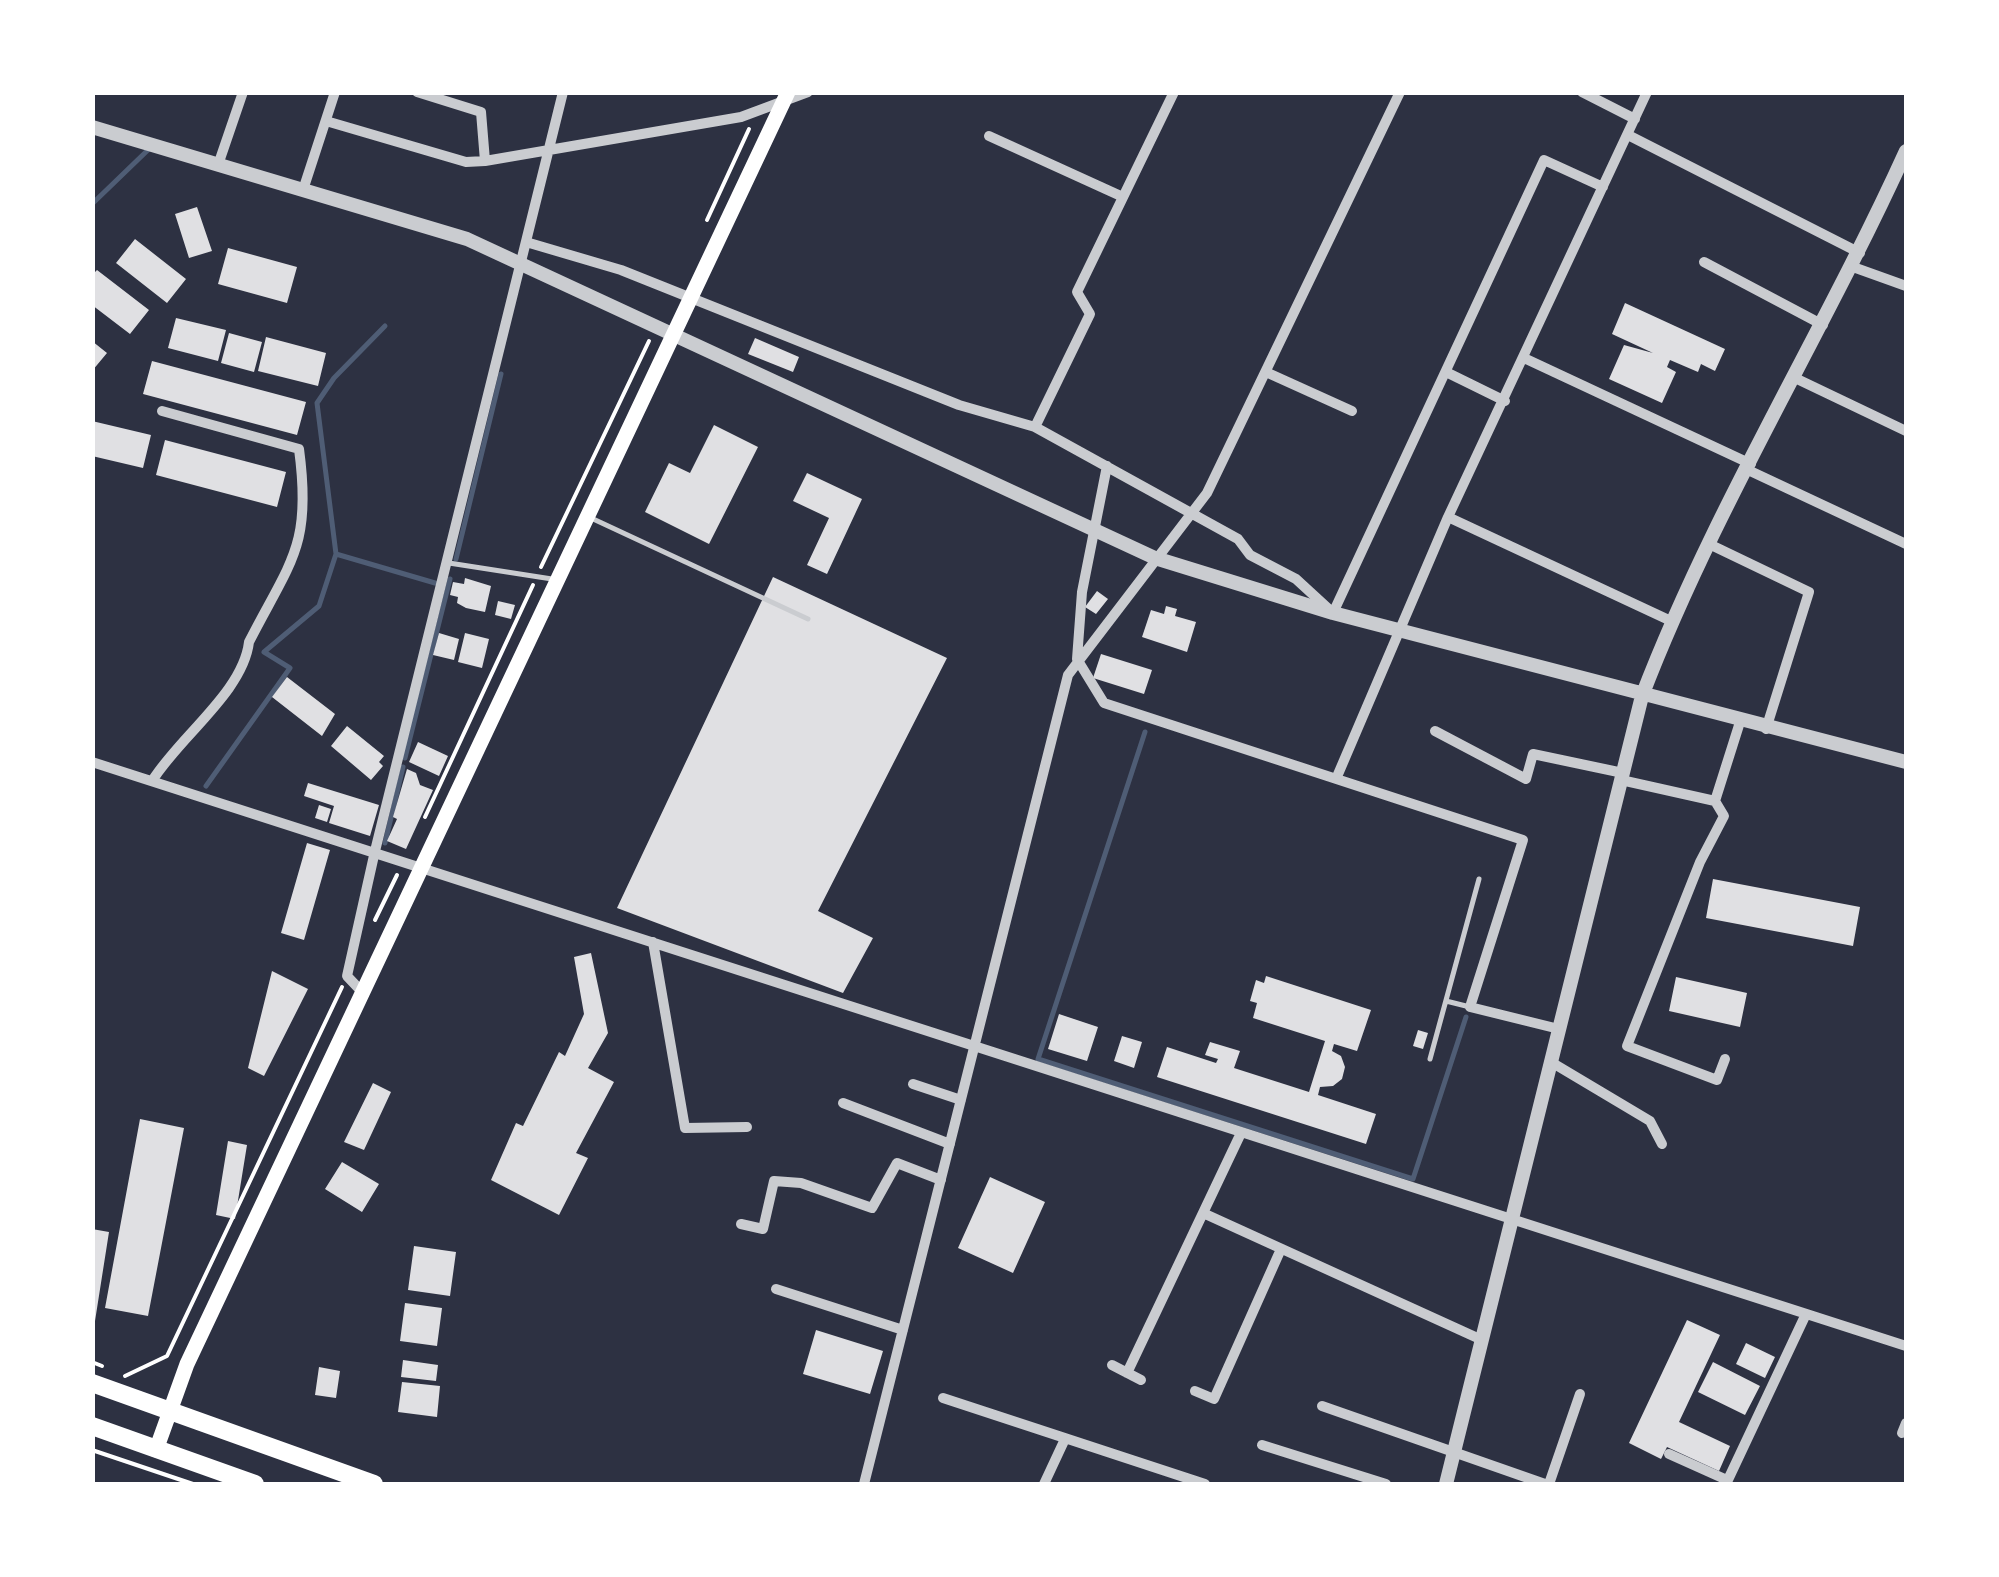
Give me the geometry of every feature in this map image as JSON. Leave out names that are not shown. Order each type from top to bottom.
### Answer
[{"type":"main road","points":[[156,1450],[168,1408],[786,97]]},
{"type":"main road","points":[[92,1384],[374,1484]]},
{"type":"main road","points":[[92,1426],[255,1484]]},
{"type":"street","points":[[218,165],[243,92]]},
{"type":"street","points":[[303,190],[335,92]]},
{"type":"street","points":[[418,92],[481,112],[484,162]]},
{"type":"street","points":[[364,994],[347,976],[562,92]]},
{"type":"street","points":[[326,121],[466,162],[484,162],[757,112],[786,97],[808,92]]},
{"type":"street","points":[[1035,428],[1090,314],[1077,292],[1174,92]]},
{"type":"street","points":[[864,1484],[1061,697],[1077,659],[1208,492],[1400,92]]},
{"type":"street","points":[[1582,92],[1635,120]]},
{"type":"street","points":[[1336,780],[1448,518],[1647,92]]},
{"type":"street","points":[[92,127],[467,238],[1155,558],[1397,631],[1906,762]]},
{"type":"street","points":[[1628,134],[1906,286]]},
{"type":"street","points":[[989,136],[1123,197]]},
{"type":"street","points":[[1446,1484],[1642,696],[1671,622],[1856,260],[1906,151]]},
{"type":"street","points":[[1332,613],[1544,160],[1604,187]]},
{"type":"street","points":[[526,242],[621,270],[959,405],[1035,428],[1238,539],[1250,555],[1296,579],[1332,613]]},
{"type":"street","points":[[1704,262],[1823,325]]},
{"type":"street","points":[[1524,358],[1906,544]]},
{"type":"street","points":[[1268,372],[1352,411]]},
{"type":"street","points":[[1446,372],[1504,400]]},
{"type":"street","points":[[1795,378],[1906,430]]},
{"type":"street","points":[[152,781],[209,708],[233,687],[247,660],[249,642],[302,541],[306,503],[299,450],[162,411]]},
{"type":"street","points":[[1107,466],[1082,592],[1077,659],[1104,702],[1523,840],[1470,1008],[1560,1030]]},
{"type":"street","points":[[1448,518],[1671,622]]},
{"type":"street","points":[[1710,544],[1809,592],[1766,729]]},
{"type":"street","points":[[1715,800],[1740,722]]},
{"type":"street","points":[[1435,732],[1526,779],[1533,754],[1715,800],[1724,816],[1700,862],[1628,1046],[1717,1080],[1725,1059]]},
{"type":"street","points":[[92,762],[1906,1346]]},
{"type":"street","points":[[653,942],[685,1128],[747,1127]]},
{"type":"street","points":[[1552,1062],[1650,1120],[1662,1144]]},
{"type":"street","points":[[914,1084],[961,1100]]},
{"type":"street","points":[[842,1102],[950,1144]]},
{"type":"street","points":[[1127,1373],[1241,1132]]},
{"type":"street","points":[[742,1224],[764,1229],[774,1181],[801,1182],[872,1208],[897,1163],[941,1180]]},
{"type":"street","points":[[1204,1213],[1482,1340]]},
{"type":"street","points":[[1195,1391],[1214,1399],[1281,1248]]},
{"type":"street","points":[[776,1289],[902,1330]]},
{"type":"street","points":[[1668,1454],[1727,1482],[1806,1314]]},
{"type":"street","points":[[1112,1365],[1141,1380]]},
{"type":"street","points":[[1322,1406],[1547,1484],[1580,1394]]},
{"type":"street","points":[[943,1398],[1206,1484]]},
{"type":"street","points":[[1044,1484],[1065,1438]]},
{"type":"street","points":[[1262,1445],[1384,1484]]},
{"type":"lane","points":[[589,517],[808,619]]},
{"type":"lane","points":[[446,563],[559,580]]},
{"type":"lane","points":[[1430,1059],[1479,879]]},
{"type":"lane","points":[[1446,1002],[1470,1008]]},
{"type":"path","points":[[700,236],[757,112]]},
{"type":"path","points":[[420,829],[650,339]]},
{"type":"path","points":[[372,927],[404,860]]},
{"type":"path","points":[[125,1376],[167,1356],[347,976]]},
{"type":"path","points":[[92,1362],[109,1369]]},
{"type":"path","points":[[92,1450],[193,1484]]},
{"type":"building","points":[[197,207],[212,251],[189,258],[175,214]]},
{"type":"building","points":[[135,239],[186,279],[167,303],[116,263]]},
{"type":"building","points":[[228,248],[297,267],[287,303],[218,284]]},
{"type":"building","points":[[97,270],[149,310],[130,334],[92,305],[92,275]]},
{"type":"building","points":[[1625,303],[1725,349],[1715,371],[1701,364],[1698,372],[1670,360],[1667,367],[1676,372],[1662,403],[1609,379],[1624,345],[1653,353],[1612,334]]},
{"type":"building","points":[[176,318],[226,330],[218,361],[168,348]]},
{"type":"building","points":[[229,333],[262,342],[254,372],[221,363]]},
{"type":"building","points":[[266,337],[326,353],[318,386],[258,371]]},
{"type":"building","points":[[755,338],[799,357],[793,372],[748,354]]},
{"type":"building","points":[[92,341],[107,353],[92,371]]},
{"type":"building","points":[[152,361],[306,402],[297,435],[143,394]]},
{"type":"building","points":[[92,421],[151,435],[143,468],[92,456]]},
{"type":"building","points":[[714,425],[758,447],[709,544],[645,512],[669,463],[690,473]]},
{"type":"building","points":[[165,440],[286,472],[277,507],[156,475]]},
{"type":"building","points":[[807,473],[862,499],[827,574],[807,565],[829,518],[793,501]]},
{"type":"building","points":[[773,577],[947,658],[818,911],[873,938],[843,993],[617,908]]},
{"type":"building","points":[[465,578],[491,586],[485,612],[466,608],[457,603],[458,597],[450,595],[453,582],[464,584]]},
{"type":"building","points":[[1097,591],[1108,599],[1096,614],[1085,607]]},
{"type":"building","points":[[498,601],[515,605],[511,619],[495,615]]},
{"type":"building","points":[[1166,606],[1177,609],[1175,616],[1196,622],[1187,652],[1142,637],[1151,610],[1164,614]]},
{"type":"building","points":[[439,633],[459,639],[454,660],[433,655]]},
{"type":"building","points":[[465,633],[489,639],[482,668],[458,662]]},
{"type":"building","points":[[1101,654],[1152,670],[1144,694],[1093,678]]},
{"type":"building","points":[[287,677],[335,714],[322,736],[272,697]]},
{"type":"building","points":[[347,726],[384,756],[379,762],[383,766],[371,780],[331,746]]},
{"type":"building","points":[[418,742],[448,756],[439,776],[409,762]]},
{"type":"building","points":[[407,769],[416,773],[420,785],[433,790],[406,849],[387,841],[397,819],[393,817]]},
{"type":"building","points":[[308,783],[379,805],[370,836],[329,823],[334,806],[304,796]]},
{"type":"building","points":[[319,805],[331,809],[327,822],[315,818]]},
{"type":"building","points":[[307,843],[330,850],[304,940],[281,933]]},
{"type":"building","points":[[1713,879],[1860,907],[1853,946],[1706,918]]},
{"type":"building","points":[[591,953],[608,1033],[588,1068],[614,1082],[576,1153],[588,1158],[559,1215],[491,1180],[516,1123],[523,1126],[559,1052],[565,1056],[584,1014],[574,957]]},
{"type":"building","points":[[272,971],[308,989],[264,1076],[248,1068]]},
{"type":"building","points":[[1266,976],[1371,1010],[1357,1051],[1334,1044],[1332,1051],[1341,1056],[1345,1067],[1342,1079],[1333,1086],[1320,1087],[1318,1095],[1376,1114],[1366,1144],[1157,1077],[1167,1047],[1216,1063],[1218,1059],[1205,1055],[1210,1042],[1240,1051],[1234,1068],[1309,1092],[1325,1041],[1253,1018],[1257,1003],[1250,1001],[1256,980],[1264,983]]},
{"type":"building","points":[[1676,977],[1747,993],[1740,1027],[1669,1011]]},
{"type":"building","points":[[1059,1014],[1098,1027],[1087,1061],[1048,1049]]},
{"type":"building","points":[[1418,1030],[1428,1033],[1423,1049],[1413,1046]]},
{"type":"building","points":[[1122,1036],[1142,1042],[1134,1068],[1114,1061]]},
{"type":"building","points":[[373,1083],[391,1092],[364,1150],[344,1142]]},
{"type":"building","points":[[140,1119],[184,1128],[148,1316],[105,1308]]},
{"type":"building","points":[[228,1141],[247,1145],[235,1219],[216,1215]]},
{"type":"building","points":[[342,1162],[379,1184],[362,1212],[325,1189]]},
{"type":"building","points":[[990,1177],[1045,1202],[1013,1273],[958,1248]]},
{"type":"building","points":[[92,1229],[109,1232],[95,1321],[92,1321]]},
{"type":"building","points":[[414,1246],[456,1252],[450,1296],[408,1290]]},
{"type":"building","points":[[405,1303],[442,1308],[437,1346],[400,1341]]},
{"type":"building","points":[[1687,1320],[1720,1335],[1679,1422],[1730,1446],[1719,1471],[1667,1447],[1661,1459],[1629,1443]]},
{"type":"building","points":[[816,1330],[883,1351],[870,1394],[803,1374]]},
{"type":"building","points":[[1746,1343],[1775,1357],[1765,1378],[1736,1364]]},
{"type":"building","points":[[403,1360],[438,1365],[436,1381],[401,1377]]},
{"type":"building","points":[[1713,1362],[1760,1386],[1745,1415],[1698,1392]]},
{"type":"building","points":[[319,1367],[340,1371],[336,1398],[315,1395]]},
{"type":"building","points":[[402,1382],[440,1386],[437,1417],[398,1412]]},
{"type":"waterway","points":[[92,204],[150,148]]},
{"type":"waterway","points":[[206,786],[290,668],[264,652],[319,606],[336,554],[317,403],[334,378],[385,326]]},
{"type":"waterway","points":[[456,559],[501,374]]},
{"type":"waterway","points":[[336,554],[435,583]]},
{"type":"waterway","points":[[405,758],[450,579]]},
{"type":"waterway","points":[[1145,732],[1038,1059],[1413,1179],[1466,1017]]},
{"type":"waterway","points":[[385,843],[403,767]]}]
